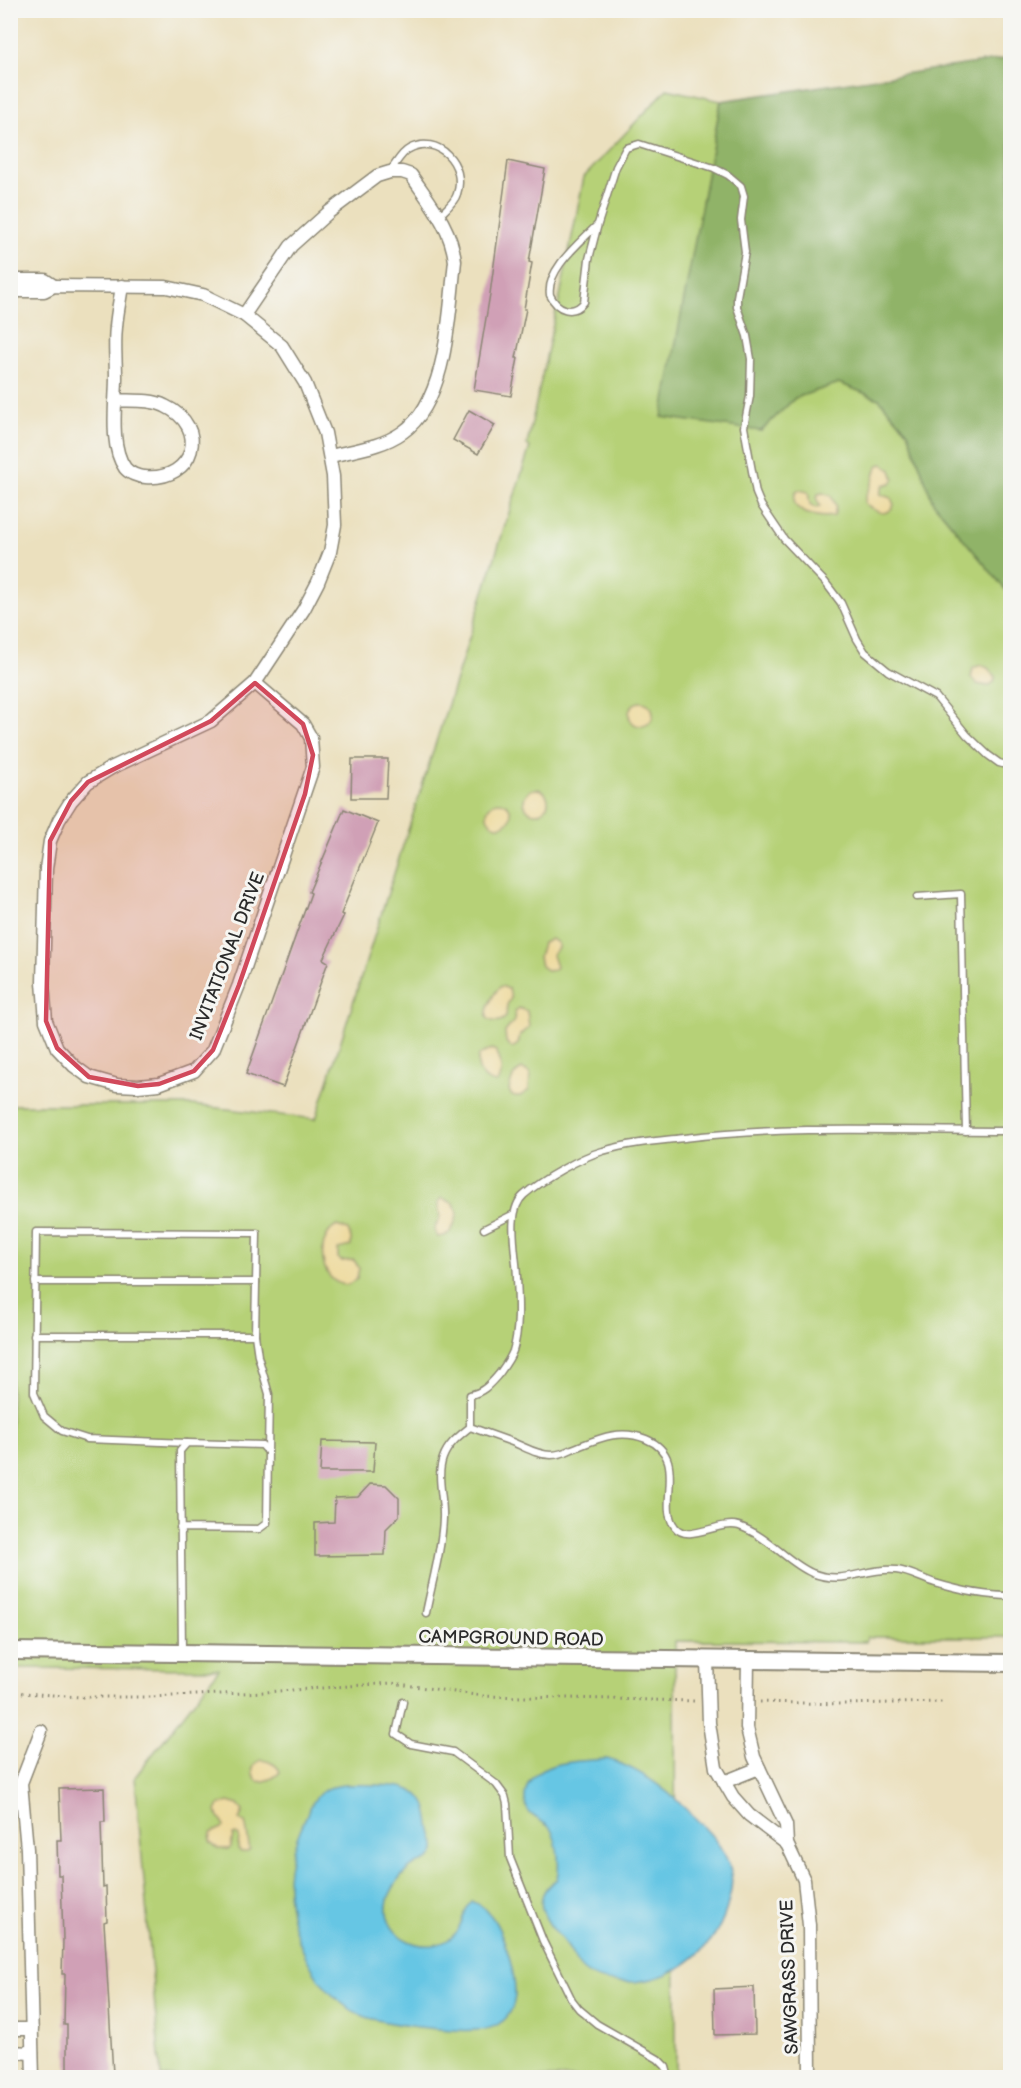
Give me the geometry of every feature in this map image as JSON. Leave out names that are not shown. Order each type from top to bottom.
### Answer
[{"type":"street","points":[[244,315],[291,246],[329,212],[377,176],[390,172],[411,175],[448,229],[455,261],[442,361],[435,389],[421,414],[404,431],[378,445],[330,456]]},
{"type":"street","name":"INVITATIONAL DRIVE","points":[[10,280],[45,280],[54,286]]},
{"type":"street","name":"INVITATIONAL DRIVE","points":[[10,291],[44,291],[54,286],[166,287],[187,290],[221,302],[244,315],[282,346],[305,383],[325,433],[333,476],[335,525],[330,552],[304,609],[255,683],[211,721],[111,768],[88,782],[58,820],[50,841],[46,869],[43,982],[46,1022],[57,1048],[74,1066],[89,1077],[117,1085],[159,1084],[194,1071],[213,1050],[239,985],[313,767],[310,738],[303,724],[255,683]]},
{"type":"street","points":[[116,400],[165,405],[178,415],[190,432],[193,446],[185,462],[175,472],[156,478],[138,477],[125,469],[115,437],[116,328],[122,286]]},
{"type":"street","name":"CAMPGROUND ROAD","points":[[10,1652],[1011,1663]]},
{"type":"street","name":"SAWGRASS DRIVE","points":[[707,1660],[709,1723],[716,1768],[733,1797],[749,1815],[787,1844]]},
{"type":"street","name":"SAWGRASS DRIVE","points":[[748,1660],[747,1728],[754,1757],[786,1825],[787,1844],[804,1880],[809,1925],[810,2078]]},
{"type":"street","points":[[33,2078],[27,1849],[21,1783],[41,1731]]},
{"type":"street","points":[[724,1782],[759,1768]]},
{"type":"street","points":[[10,2029],[32,2029]]},
{"type":"street","points":[[10,2052],[32,2053]]},
{"type":"lane","points":[[598,224],[556,269],[551,278],[550,295],[556,305],[561,308],[576,309],[584,302],[589,259],[598,224],[616,167],[626,148],[639,144],[714,168],[728,175],[741,186],[744,196],[741,220],[745,252],[738,287],[737,307],[752,360],[750,396],[744,427],[760,505],[784,539],[825,582],[840,603],[857,639],[866,652],[888,671],[936,697],[967,735],[988,755],[999,763],[1011,766]]},
{"type":"lane","points":[[390,172],[406,150],[419,145],[436,147],[445,152],[452,159],[460,176],[457,196],[439,216]]},
{"type":"lane","points":[[917,897],[962,894],[966,1131]]},
{"type":"lane","points":[[426,1613],[443,1530],[444,1514],[440,1477],[442,1460],[448,1446],[470,1426],[470,1395],[489,1386],[506,1365],[513,1350],[516,1335],[518,1279],[514,1214],[521,1197],[541,1182],[587,1157],[616,1147],[770,1130],[1011,1131]]},
{"type":"lane","points":[[484,1229],[514,1214]]},
{"type":"lane","points":[[180,1528],[260,1529],[267,1523],[269,1394],[258,1356],[255,1335],[257,1233],[36,1232],[34,1393],[44,1416],[62,1431],[87,1439],[262,1445],[268,1452]]},
{"type":"lane","points":[[35,1282],[256,1282]]},
{"type":"lane","points":[[34,1335],[255,1335]]},
{"type":"lane","points":[[470,1426],[544,1455],[564,1452],[611,1434],[644,1438],[661,1448],[667,1457],[670,1515],[674,1527],[682,1533],[690,1534],[713,1527],[731,1525],[747,1530],[769,1542],[809,1572],[826,1578],[840,1579],[894,1569],[951,1587],[1011,1596]]},
{"type":"lane","points":[[182,1653],[180,1451],[187,1443]]},
{"type":"lane","points":[[403,1702],[396,1734],[403,1741],[453,1752],[496,1784],[505,1796],[510,1858],[543,1941],[572,2000],[597,2024],[658,2059],[666,2067],[669,2078]]},
{"type":"path","points":[[10,1692],[80,1697],[151,1697],[392,1683],[413,1684],[483,1696],[708,1701]]},
{"type":"path","points":[[747,1702],[843,1704],[944,1702]]},
{"type":"highlighted area","points":[[255,683],[303,724],[313,755],[305,794],[239,985],[213,1050],[194,1071],[159,1084],[138,1086],[89,1077],[57,1048],[46,1021],[50,841],[71,801],[88,782],[211,721]]},
{"type":"green space","points":[[1010,58],[1010,595],[933,502],[908,432],[879,399],[839,383],[795,398],[761,431],[662,417],[721,101]]},
{"type":"green space","points":[[667,89],[721,101],[702,202],[761,431],[795,398],[839,383],[879,399],[908,432],[933,502],[1010,595],[1010,1637],[867,1637],[866,1642],[675,1641],[676,2078],[161,2077],[135,1777],[219,1669],[11,1668],[11,1105],[191,1105],[316,1119],[530,447],[527,445],[584,177]]},
{"type":"sand","points":[[883,464],[891,470],[894,479],[891,483],[883,485],[880,494],[891,498],[894,505],[884,513],[865,504],[876,470],[879,465]]},
{"type":"sand","points":[[800,490],[808,492],[810,504],[816,508],[820,506],[817,500],[818,494],[831,496],[836,506],[834,516],[813,515],[800,510],[794,499],[796,492]]},
{"type":"sand","points":[[981,665],[988,668],[995,677],[994,682],[988,686],[977,684],[971,678],[973,668]]},
{"type":"sand","points":[[641,702],[646,703],[652,709],[652,719],[646,725],[641,726],[636,725],[630,719],[629,714],[630,709],[636,703]]},
{"type":"sand","points":[[536,789],[544,793],[548,801],[544,809],[536,813],[528,809],[524,801],[528,793]]},
{"type":"sand","points":[[499,802],[504,803],[510,809],[510,819],[504,825],[499,826],[494,825],[488,819],[487,814],[488,809],[494,803]]},
{"type":"sand","points":[[551,939],[558,943],[558,948],[552,955],[556,967],[548,971],[541,966],[539,957],[543,943]]},
{"type":"sand","points":[[501,986],[509,989],[511,998],[507,1005],[506,1017],[495,1021],[487,1018],[487,1010],[493,996]]},
{"type":"sand","points":[[519,1008],[527,1011],[529,1027],[520,1035],[518,1044],[512,1048],[506,1042],[505,1032],[514,1021],[515,1012]]},
{"type":"sand","points":[[492,1049],[496,1051],[500,1063],[501,1072],[497,1083],[484,1077],[478,1065],[479,1055]]},
{"type":"sand","points":[[523,1069],[530,1073],[529,1090],[520,1096],[512,1096],[509,1090],[512,1080],[517,1072]]},
{"type":"sand","points":[[442,1198],[453,1203],[458,1212],[450,1232],[438,1237],[434,1230],[440,1217],[438,1202]]},
{"type":"sand","points":[[337,1226],[348,1230],[351,1238],[351,1246],[338,1249],[338,1258],[341,1261],[354,1260],[359,1268],[357,1279],[347,1285],[337,1283],[330,1277],[323,1259],[325,1239]]},
{"type":"sand","points":[[262,1760],[273,1764],[280,1772],[269,1780],[257,1781],[253,1769]]},
{"type":"sand","points":[[228,1802],[238,1805],[243,1811],[239,1820],[246,1826],[250,1849],[248,1852],[241,1852],[238,1849],[239,1836],[236,1834],[233,1835],[229,1849],[218,1849],[210,1841],[211,1833],[224,1827],[216,1811],[219,1805]]},
{"type":"water","points":[[607,1759],[640,1773],[678,1802],[718,1844],[731,1872],[731,1891],[724,1917],[705,1947],[692,1960],[677,1969],[642,1981],[608,1981],[590,1975],[582,1969],[550,1925],[541,1905],[546,1889],[557,1879],[556,1843],[548,1826],[533,1816],[526,1807],[526,1790],[531,1780],[539,1772],[549,1767],[572,1762]]},
{"type":"water","points":[[345,1785],[404,1788],[421,1798],[427,1810],[435,1847],[430,1858],[411,1867],[394,1887],[387,1905],[392,1927],[399,1935],[420,1945],[442,1943],[456,1933],[472,1902],[482,1906],[491,1915],[498,1928],[513,1972],[514,2003],[501,2023],[485,2029],[467,2030],[401,2025],[371,2019],[345,2005],[330,1992],[307,1960],[299,1941],[289,1902],[288,1875],[295,1843],[310,1808],[322,1792]]},
{"type":"building","points":[[508,161],[545,169],[529,262],[532,263],[524,309],[526,309],[511,396],[474,390]]},
{"type":"building","points":[[469,410],[495,425],[478,454],[453,440]]},
{"type":"building","points":[[352,759],[388,759],[386,798],[351,798]]},
{"type":"building","points":[[344,809],[378,823],[341,914],[344,915],[323,959],[328,962],[283,1087],[246,1074],[311,893],[309,892]]},
{"type":"building","points":[[322,1441],[375,1442],[373,1472],[320,1472]]},
{"type":"building","points":[[370,1484],[386,1485],[399,1498],[399,1516],[386,1529],[385,1555],[315,1556],[315,1523],[334,1522],[335,1498],[358,1497]]},
{"type":"building","points":[[104,1788],[105,1822],[101,1822],[103,1887],[106,1886],[107,1921],[104,1922],[113,2074],[67,2074],[67,2025],[64,2025],[65,1974],[62,1974],[61,1875],[58,1875],[57,1840],[61,1840],[59,1789]]},
{"type":"building","points":[[754,1987],[755,2034],[715,2035],[714,1989]]}]
